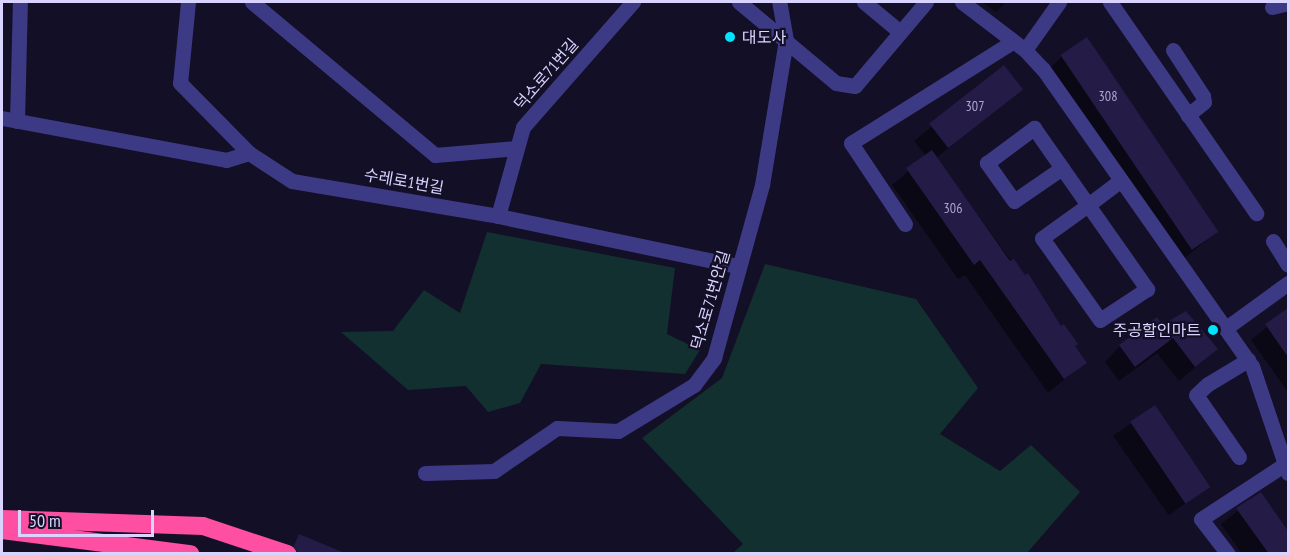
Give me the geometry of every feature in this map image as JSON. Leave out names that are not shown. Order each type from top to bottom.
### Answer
[{"type":"highway","points":[[2,519],[202,526],[287,554]]},
{"type":"highway","points":[[2,530],[190,554]]},
{"type":"street","points":[[20,2],[9,119],[225,160],[249,153]]},
{"type":"street","name":"수레로1번길","points":[[188,2],[180,83],[249,153],[292,181],[498,216],[738,266]]},
{"type":"street","points":[[252,2],[435,155],[517,148]]},
{"type":"street","name":"덕소로71번길","points":[[498,216],[523,127],[633,2]]},
{"type":"street","points":[[739,2],[836,83],[855,86],[926,2]]},
{"type":"street","name":"덕소로71번안길","points":[[425,473],[494,471],[557,428],[618,431],[694,385],[714,358],[762,185],[786,40],[779,2]]},
{"type":"street","points":[[864,2],[900,32]]},
{"type":"street","points":[[962,2],[1019,46],[1121,180],[1248,360],[1287,469],[1201,519],[1228,554]]},
{"type":"street","points":[[905,224],[850,143],[1019,46],[1059,2]]},
{"type":"street","points":[[1110,2],[1256,213]]},
{"type":"street","points":[[1272,7],[1288,3]]},
{"type":"street","points":[[1173,50],[1203,96],[1204,102],[1188,115]]},
{"type":"street","points":[[1062,168],[1014,201],[987,163],[1034,128],[1062,168],[1088,205],[1147,289],[1100,320],[1042,238],[1088,205],[1121,180]]},
{"type":"street","points":[[1273,241],[1288,265]]},
{"type":"street","points":[[1226,328],[1288,283]]},
{"type":"street","points":[[1239,457],[1196,395],[1208,384],[1248,360]]},
{"type":"green space","points":[[487,232],[675,268],[667,334],[700,350],[685,374],[541,364],[520,403],[488,412],[466,386],[408,390],[341,332],[393,331],[424,290],[460,313]]},
{"type":"green space","points":[[765,264],[916,299],[978,388],[940,434],[1000,471],[1031,445],[1080,492],[1027,553],[733,553],[743,544],[642,438],[722,378]]},
{"type":"building","points":[[1087,37],[1218,232],[1192,250],[1060,55]]},
{"type":"building","points":[[1004,65],[1023,89],[948,148],[929,123]]},
{"type":"building","points":[[932,150],[1010,261],[1014,259],[1025,275],[1028,273],[1061,326],[1064,324],[1078,344],[1075,346],[1087,363],[1064,379],[980,260],[974,265],[906,168]]},
{"type":"building","points":[[1288,308],[1288,357],[1265,324]]},
{"type":"building","points":[[1186,311],[1218,349],[1195,367],[1173,338],[1135,367],[1119,345],[1157,317],[1162,325]]},
{"type":"building","points":[[1155,405],[1210,487],[1185,504],[1130,422]]},
{"type":"building","points":[[1261,492],[1288,531],[1288,554],[1269,554],[1236,508]]},
{"type":"building","points":[[299,534],[345,554],[298,554],[294,546]]},
{"type":"place","name":"대도사","points":[[730,37]]},
{"type":"place","name":"주공할인마트","points":[[1213,330]]}]
